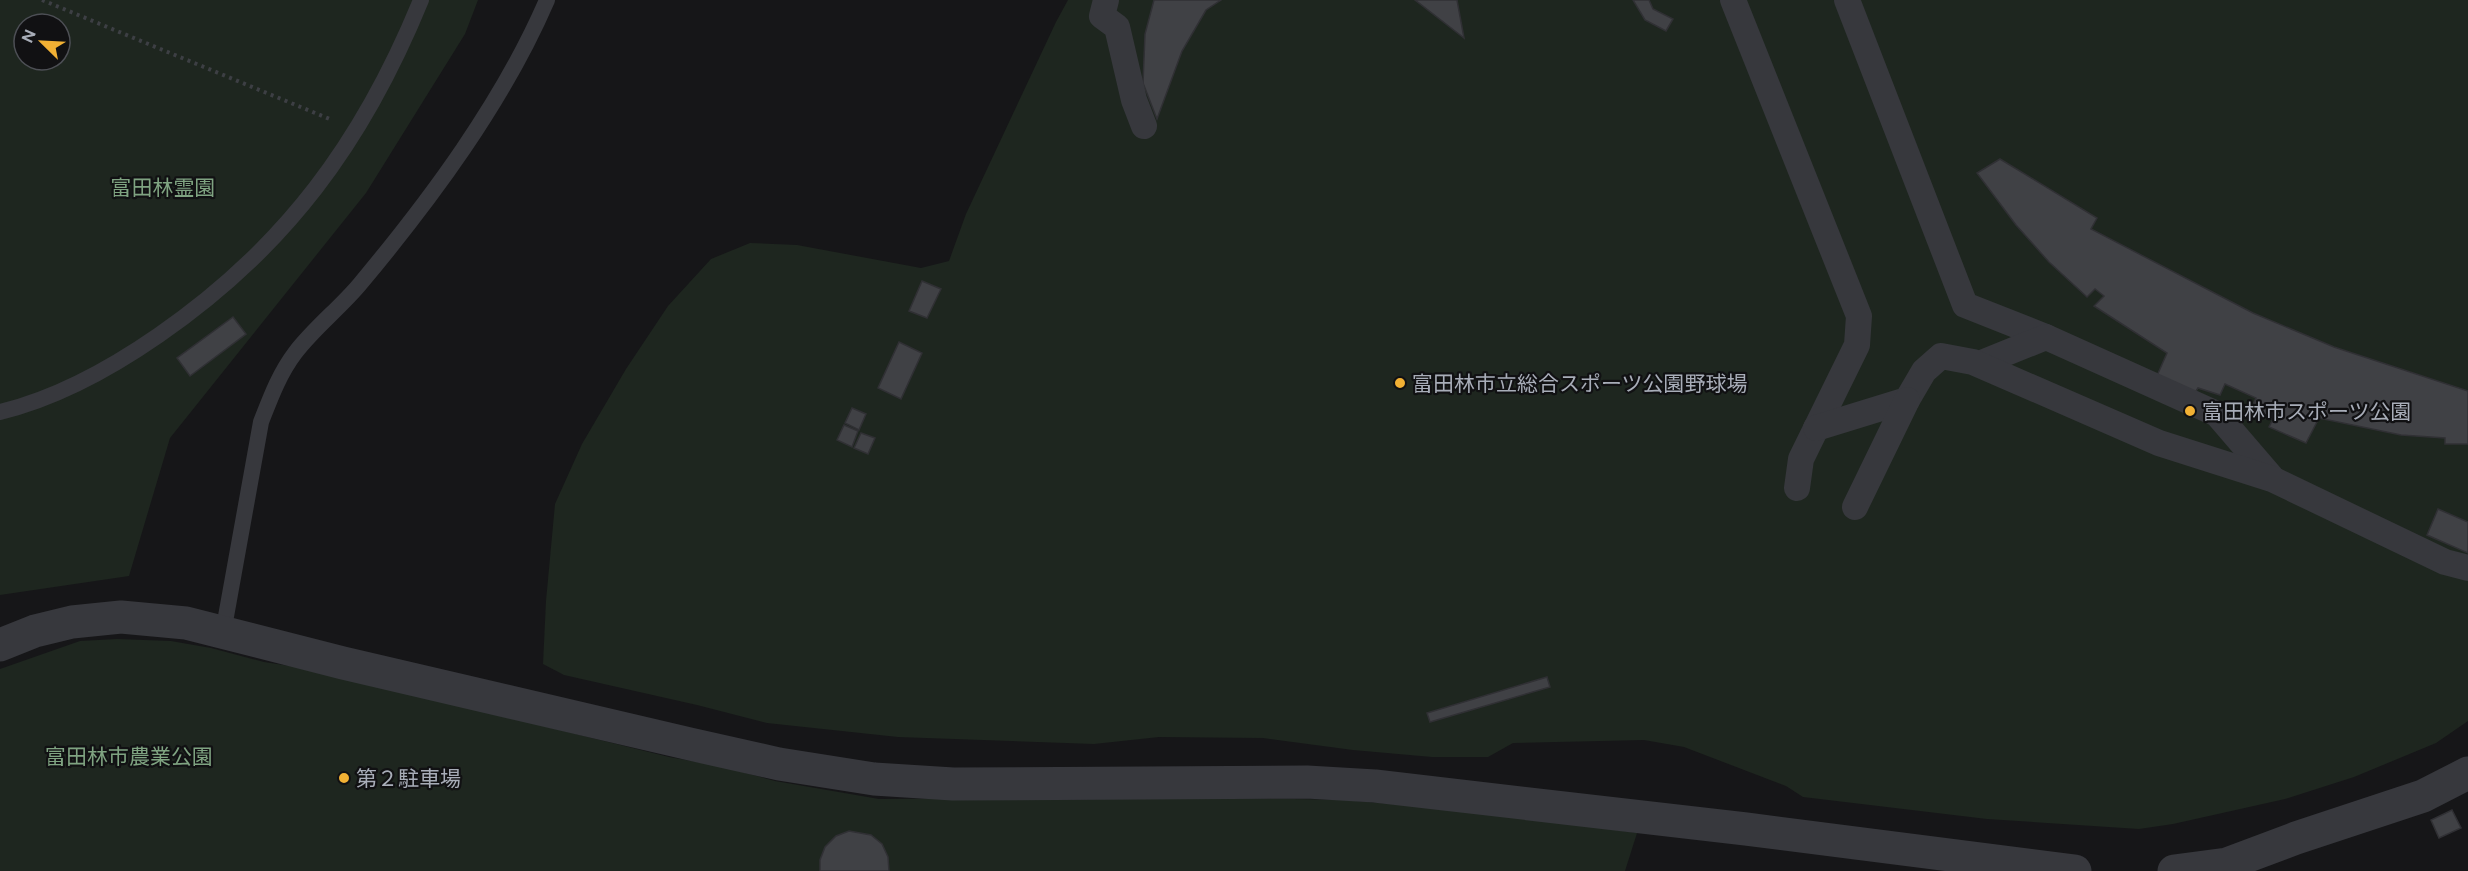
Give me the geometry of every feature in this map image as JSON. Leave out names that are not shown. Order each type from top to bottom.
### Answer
[{"type":"street","points":[[1106,0],[1102,16],[1117,27],[1134,100],[1144,126]]},
{"type":"street","points":[[1733,0],[1859,316],[1857,345],[1801,459],[1797,488]]},
{"type":"street","points":[[1847,0],[1965,305],[2046,337],[2217,414],[2272,479]]},
{"type":"street","points":[[1978,364],[2046,337]]},
{"type":"street","points":[[1855,507],[1924,370],[1941,356],[1978,364],[2159,443],[2272,479],[2445,562],[2468,568]]},
{"type":"street","points":[[1816,428],[1907,400]]},
{"type":"street","points":[[0,645],[35,631],[72,622],[121,617],[186,623],[712,749],[779,764],[874,779],[953,784],[1307,782],[1375,786],[1746,829],[2074,871]]},
{"type":"street","points":[[2175,871],[2227,864],[2296,837],[2423,796],[2468,773]]},
{"type":"lane","points":[[0,412],[20,407],[74,386],[123,360],[208,300],[252,261],[295,216],[357,130],[381,88],[420,0]]},
{"type":"lane","points":[[223,633],[261,422],[273,389],[294,354],[359,285],[433,191],[493,102],[547,0]]},
{"type":"path","points":[[42,0],[357,130]]},
{"type":"green space","name":"富田林霊園","points":[[0,0],[478,0],[465,34],[366,193],[170,438],[129,576],[0,595]]},
{"type":"green space","points":[[1068,0],[2468,0],[2468,721],[2436,743],[2354,777],[2285,799],[2173,824],[2139,829],[1987,819],[1803,797],[1786,786],[1684,747],[1644,740],[1513,743],[1488,757],[1432,757],[1353,750],[1263,738],[1159,737],[1094,744],[898,737],[767,723],[564,675],[543,664],[555,504],[582,444],[626,369],[668,306],[711,259],[750,243],[797,245],[921,268],[949,261],[966,214]]},
{"type":"green space","name":"富田林市農業公園","points":[[117,639],[171,641],[211,648],[264,662],[316,670],[669,757],[720,766],[775,781],[879,799],[1060,800],[1184,797],[1344,800],[1499,813],[1637,833],[1625,871],[0,871],[0,669],[80,641]]},
{"type":"building","points":[[1154,0],[1221,0],[1206,10],[1182,51],[1157,119],[1143,83],[1145,34]]},
{"type":"building","points":[[1415,0],[1457,0],[1464,38]]},
{"type":"building","points":[[1633,0],[1649,0],[1653,9],[1673,19],[1666,31],[1645,20]]},
{"type":"building","points":[[2000,159],[2097,218],[2091,229],[2253,313],[2334,347],[2468,391],[2468,444],[2445,444],[2445,438],[2401,435],[2319,418],[2306,443],[2269,427],[2273,419],[2251,409],[2256,398],[2225,384],[2220,395],[2198,388],[2194,394],[2156,378],[2167,353],[2094,306],[2104,296],[2095,289],[2087,297],[2049,262],[2016,225],[1977,173]]},
{"type":"building","points":[[922,281],[941,289],[927,318],[909,311]]},
{"type":"building","points":[[233,317],[246,334],[190,376],[177,358]]},
{"type":"building","points":[[899,342],[922,353],[901,399],[878,388]]},
{"type":"building","points":[[852,408],[866,414],[859,430],[845,423]]},
{"type":"building","points":[[844,425],[858,431],[852,447],[837,440]]},
{"type":"building","points":[[861,433],[875,438],[868,454],[854,448]]},
{"type":"building","points":[[2438,509],[2468,522],[2468,553],[2427,535]]},
{"type":"building","points":[[1547,677],[1550,687],[1430,722],[1427,713]]},
{"type":"building","points":[[2452,810],[2461,828],[2439,838],[2431,820]]},
{"type":"building","points":[[849,831],[871,835],[882,844],[888,857],[889,871],[820,871],[820,860],[825,847],[836,836]]},
{"type":"place","name":"富田林市立総合スポーツ公園野球場","points":[[1400,383]]},
{"type":"place","name":"富田林市スポーツ公園","points":[[2190,411]]},
{"type":"place","name":"第２駐車場","points":[[344,778]]}]
